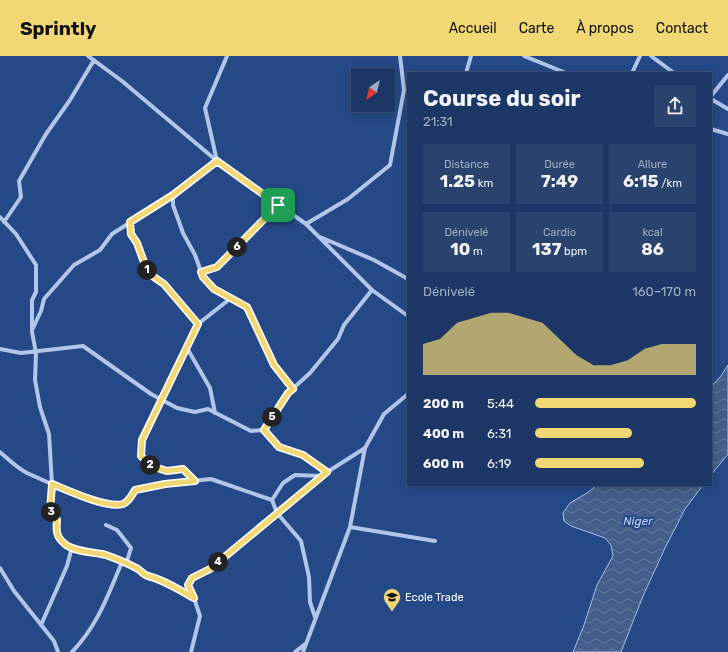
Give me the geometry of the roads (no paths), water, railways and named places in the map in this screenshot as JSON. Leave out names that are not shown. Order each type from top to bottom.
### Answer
[{"type":"street","points":[[88,56],[122,81],[217,161],[306,224],[372,290],[407,315]]},
{"type":"street","points":[[217,161],[205,108],[227,56]]},
{"type":"street","points":[[306,224],[348,199],[390,164],[406,91],[400,56]]},
{"type":"street","points":[[466,72],[471,56]]},
{"type":"street","points":[[524,56],[564,72]]},
{"type":"street","points":[[632,72],[640,56]]},
{"type":"street","points":[[651,56],[673,72]]},
{"type":"street","points":[[4,222],[21,197],[19,181],[46,134],[70,100],[94,60]]},
{"type":"street","points":[[712,97],[728,76]]},
{"type":"street","points":[[712,99],[728,109]]},
{"type":"street","points":[[712,129],[728,134]]},
{"type":"street","points":[[32,332],[41,311],[44,298],[74,265],[100,250],[112,234],[173,195],[217,161]]},
{"type":"street","points":[[173,195],[173,205],[183,233],[195,255],[203,277],[214,289],[247,307],[274,365],[293,389]]},
{"type":"street","points":[[201,272],[217,267],[278,205]]},
{"type":"street","points":[[0,217],[16,234],[36,265],[36,292],[32,300],[32,332],[36,352],[35,380],[40,407],[49,434],[52,484],[50,512],[57,520],[56,532],[65,545],[89,553],[104,555],[124,563],[138,569],[147,576],[151,576],[168,583],[194,598]]},
{"type":"street","points":[[130,222],[131,234],[137,243],[148,273],[164,284],[198,324]]},
{"type":"street","points":[[317,236],[374,260],[407,278]]},
{"type":"street","points":[[264,430],[288,393],[310,374],[338,339],[344,325],[372,290]]},
{"type":"street","points":[[195,481],[183,469],[167,471],[151,466],[141,456],[142,440],[198,324],[231,298]]},
{"type":"street","points":[[0,349],[21,353],[83,346],[151,394],[177,408],[195,412],[208,409],[251,431],[264,430]]},
{"type":"street","points":[[187,348],[210,388],[215,413]]},
{"type":"street","points":[[303,652],[350,527],[365,448],[384,414],[407,395]]},
{"type":"street","points":[[264,430],[279,447],[303,455],[327,472]]},
{"type":"street","points":[[191,652],[200,616],[188,585],[192,578],[210,569],[321,476],[365,448]]},
{"type":"street","points":[[0,452],[25,472],[87,499],[117,505],[124,504],[135,490],[165,484],[211,479],[272,500],[277,513],[301,541],[309,577],[310,602],[316,617]]},
{"type":"street","points":[[0,456],[6,458]]},
{"type":"street","points":[[272,500],[283,483],[295,475],[321,476]]},
{"type":"street","points":[[72,652],[84,640],[95,624],[131,548],[117,530],[106,525]]},
{"type":"street","points":[[350,527],[435,541]]},
{"type":"street","points":[[41,625],[67,566],[72,547]]},
{"type":"street","points":[[0,568],[14,591],[54,641],[58,652]]},
{"type":"street","points":[[295,652],[305,644]]},
{"type":"water","points":[[728,365],[728,454],[712,474],[712,386]]},
{"type":"water","name":"Niger","points":[[596,486],[702,486],[685,509],[665,548],[643,596],[621,652],[573,652],[584,625],[597,585],[613,556],[611,545],[605,538],[571,526],[564,521],[563,513],[570,503]]},
{"type":"place","name":"Ecole Trade","points":[[392,612]]}]
